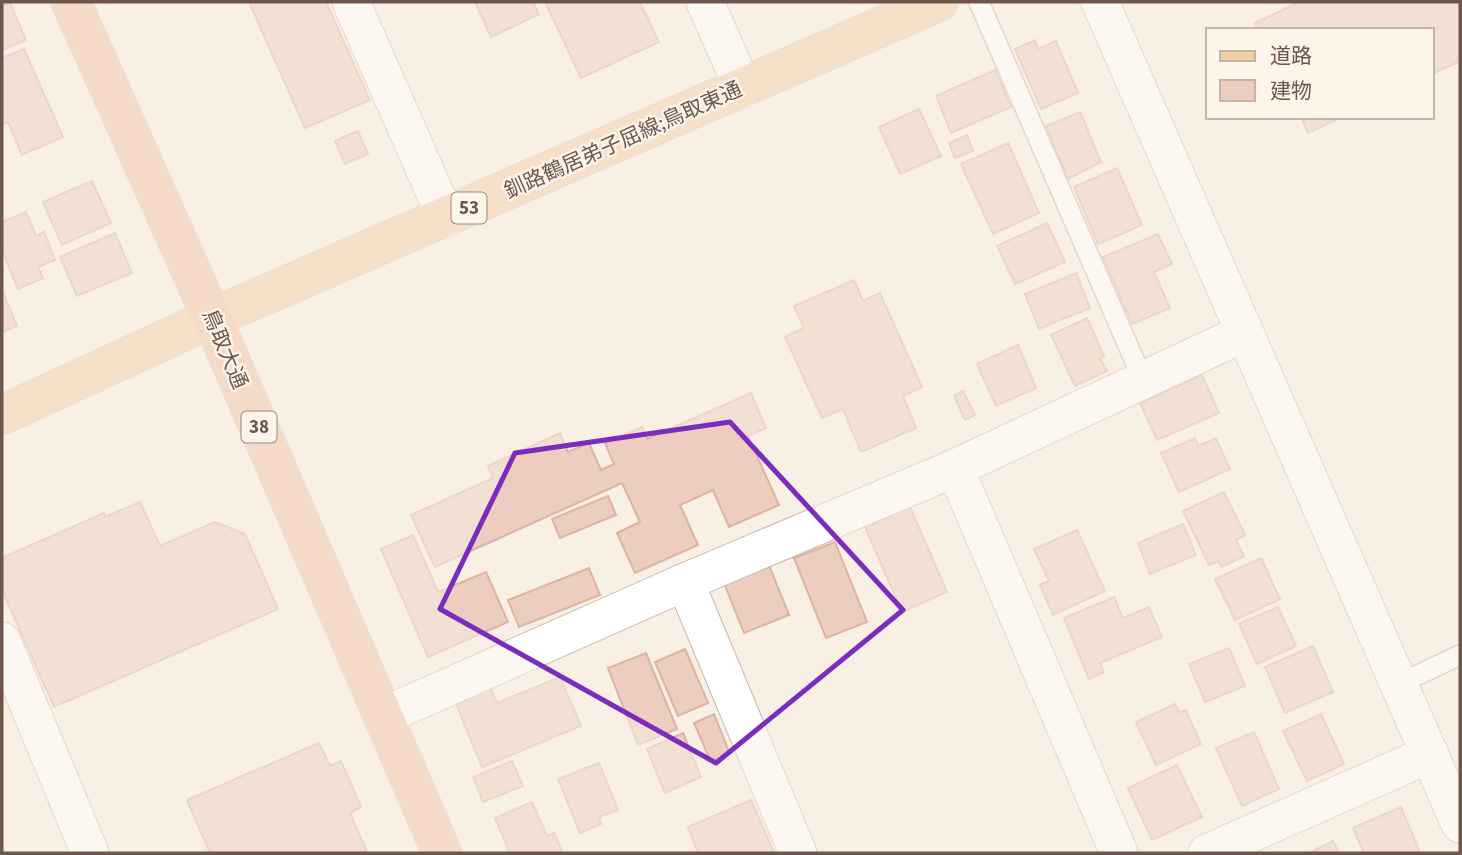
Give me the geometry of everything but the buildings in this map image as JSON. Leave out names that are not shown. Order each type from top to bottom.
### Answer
[{"type":"highway","name":"鳥取大通","points":[[71,2],[212,318],[442,853]]},
{"type":"main road","name":"釧路鶴居弟子屈線;鳥取東通","points":[[2,415],[212,318],[938,2]]},
{"type":"street","points":[[351,2],[446,218]]},
{"type":"street","points":[[705,2],[743,88]]},
{"type":"street","points":[[1101,2],[1460,824]]},
{"type":"street","points":[[383,716],[685,582],[955,468],[1244,333]]},
{"type":"street","points":[[955,468],[1119,853]]},
{"type":"street","points":[[685,582],[798,853]]},
{"type":"street","points":[[2,641],[90,853]]},
{"type":"street","points":[[1207,853],[1430,754]]},
{"type":"lane","points":[[979,2],[1143,380]]},
{"type":"lane","points":[[1399,684],[1459,660]]},
{"type":"highlighted area","points":[[730,422],[903,610],[716,763],[440,609],[515,453]]}]
